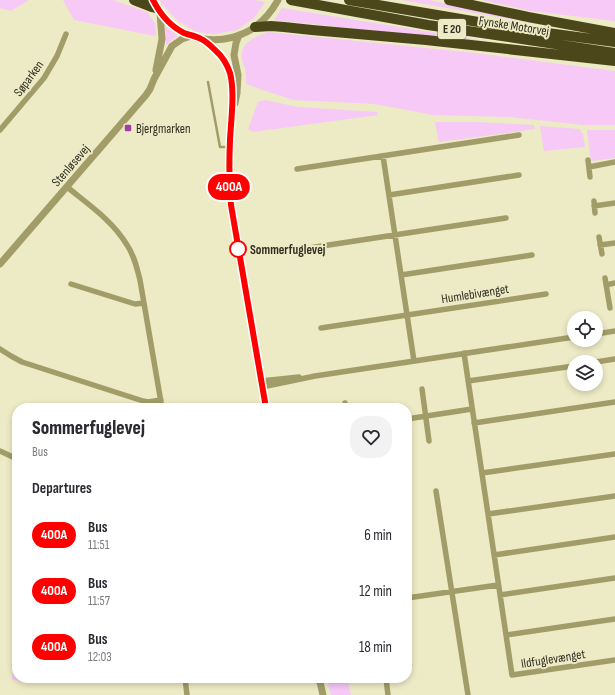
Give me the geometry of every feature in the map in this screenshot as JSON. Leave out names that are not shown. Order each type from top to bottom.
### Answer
[{"type":"highway","points":[[134,0],[152,7],[157,7]]},
{"type":"highway","name":"Fynske Motorvej","points":[[291,0],[428,25],[615,53]]},
{"type":"highway","name":"Fynske Motorvej","points":[[349,0],[525,30],[615,42]]},
{"type":"highway","name":"E 20","points":[[449,0],[528,17],[615,33]]},
{"type":"highway","points":[[255,27],[271,26],[426,40],[615,61]]},
{"type":"street","points":[[157,7],[167,20],[182,32],[202,39],[221,40],[239,36],[255,27],[266,18],[278,0]]},
{"type":"street","name":"Stenløsevej","points":[[154,79],[162,39],[157,7]]},
{"type":"street","name":"Søparken","points":[[0,130],[44,78],[57,56],[66,34]]},
{"type":"street","name":"Stenløsevej","points":[[0,264],[146,95],[172,46],[182,39],[191,36]]},
{"type":"street","points":[[231,120],[238,84],[238,75],[234,55],[239,36]]},
{"type":"street","points":[[202,39],[221,55],[230,73],[232,89],[229,147],[229,188],[265,403]]},
{"type":"street","points":[[297,169],[519,135]]},
{"type":"street","points":[[383,156],[414,361]]},
{"type":"street","points":[[588,160],[590,177]]},
{"type":"street","points":[[588,166],[615,162]]},
{"type":"street","points":[[389,195],[519,175]]},
{"type":"street","points":[[67,187],[105,218],[127,244],[135,260],[140,280],[161,403]]},
{"type":"street","points":[[596,213],[594,203],[615,203]]},
{"type":"street","points":[[309,248],[506,218]]},
{"type":"street","points":[[599,237],[602,254]]},
{"type":"street","points":[[600,245],[615,243]]},
{"type":"street","points":[[401,276],[532,255]]},
{"type":"street","points":[[605,278],[610,308]]},
{"type":"street","points":[[606,285],[615,283]]},
{"type":"street","points":[[71,284],[135,304],[144,303]]},
{"type":"street","name":"Humlebivænget","points":[[321,328],[546,294]]},
{"type":"street","points":[[603,333],[615,331]]},
{"type":"street","points":[[262,384],[286,378],[315,376],[567,338]]},
{"type":"street","points":[[0,349],[22,362],[148,402],[160,400]]},
{"type":"street","name":"Ildfuglevænget","points":[[464,353],[512,675],[615,660]]},
{"type":"street","points":[[603,361],[615,359]]},
{"type":"street","points":[[468,381],[567,367]]},
{"type":"street","points":[[422,388],[430,441]]},
{"type":"street","points":[[474,423],[615,402]]},
{"type":"street","points":[[412,418],[472,409]]},
{"type":"street","points":[[0,451],[12,457]]},
{"type":"street","points":[[482,473],[615,454]]},
{"type":"street","points":[[436,491],[468,695]]},
{"type":"street","points":[[488,514],[615,496]]},
{"type":"street","points":[[494,555],[615,537]]},
{"type":"street","points":[[500,595],[615,578]]},
{"type":"street","points":[[412,597],[498,585]]},
{"type":"street","points":[[506,635],[615,619]]},
{"type":"street","points":[[186,683],[187,695]]},
{"type":"street","points":[[320,683],[323,695]]},
{"type":"street","points":[[387,683],[388,695]]},
{"type":"lane","points":[[208,82],[220,147],[229,147]]},
{"type":"shaded area","points":[[0,0],[29,0],[11,11],[0,8]]},
{"type":"shaded area","points":[[63,0],[113,0],[147,12],[155,23],[156,36],[74,20]]},
{"type":"shaded area","points":[[160,0],[254,0],[265,2],[254,18],[237,30],[214,34],[197,32],[178,21]]},
{"type":"shaded area","points":[[402,0],[429,0],[538,24]]},
{"type":"shaded area","points":[[482,0],[615,0],[615,21],[531,11]]},
{"type":"shaded area","points":[[282,8],[485,41],[274,20]]},
{"type":"shaded area","points":[[166,27],[177,36],[166,45],[165,28]]},
{"type":"shaded area","points":[[268,32],[475,53],[615,71],[615,125],[584,125],[509,117],[433,115],[375,104],[293,100],[246,84],[245,68],[242,61],[243,48],[249,41]]},
{"type":"shaded area","points":[[265,100],[298,107],[377,112],[378,115],[253,132],[248,129],[258,102]]},
{"type":"shaded area","points":[[435,122],[476,122],[534,125],[535,129],[439,142]]},
{"type":"shaded area","points":[[540,126],[579,129],[583,134],[585,147],[544,151]]},
{"type":"shaded area","points":[[587,130],[615,130],[615,158],[591,161]]},
{"type":"shaded area","points":[[327,683],[348,683],[351,695],[331,695]]},
{"type":"bus line","name":"400A","points":[[153,0],[160,13],[174,27],[191,36],[202,39],[212,46],[221,55],[230,73],[232,89],[229,188],[265,403]]},
{"type":"place","name":"Bjergmarken","points":[[128,128]]},
{"type":"place","name":"Sommerfuglevej","points":[[238,249]]}]
